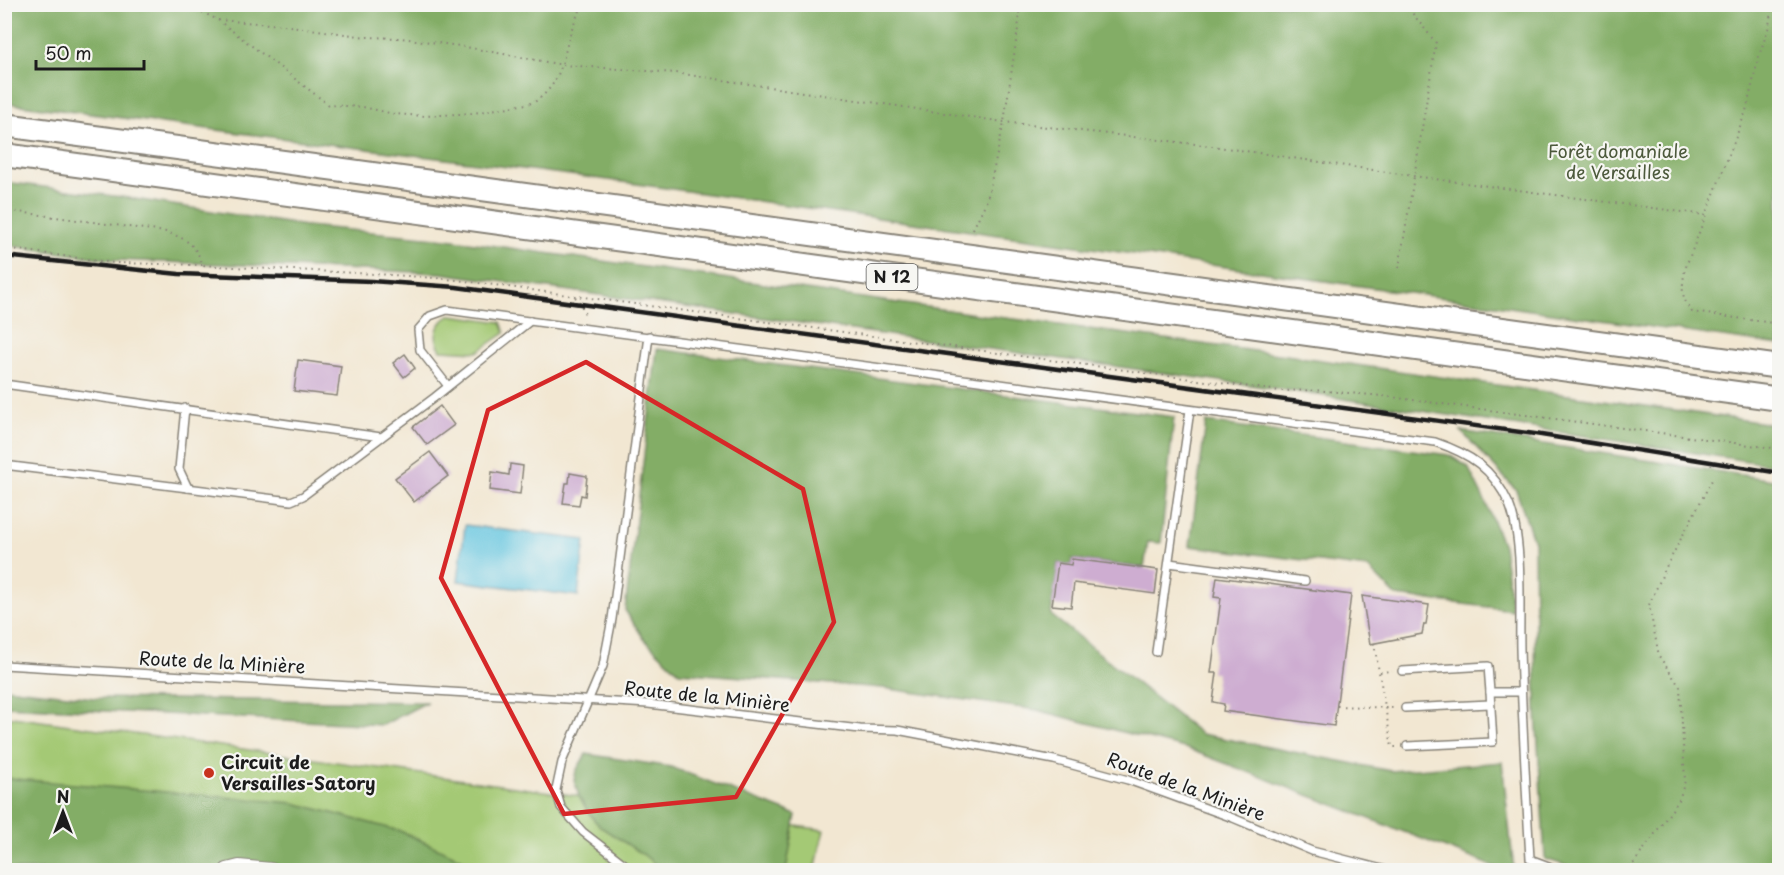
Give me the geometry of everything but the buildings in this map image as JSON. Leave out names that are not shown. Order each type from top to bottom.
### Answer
[{"type":"highway","name":"N 12","points":[[4,125],[1779,367]]},
{"type":"highway","name":"N 12","points":[[4,155],[1779,399]]},
{"type":"street","points":[[227,870],[239,867],[271,870]]},
{"type":"lane","points":[[448,386],[420,350],[418,330],[430,316],[447,310],[1435,442],[1463,451],[1489,471],[1509,503],[1518,534],[1521,692],[1530,859],[1559,870]]},
{"type":"lane","points":[[4,465],[291,501],[303,496],[435,397],[530,321]]},
{"type":"lane","points":[[632,870],[583,832],[561,807],[556,790],[562,762],[603,666],[612,619],[649,336]]},
{"type":"lane","points":[[4,384],[381,437]]},
{"type":"lane","points":[[185,408],[179,469],[188,488]]},
{"type":"lane","points":[[1156,652],[1190,410]]},
{"type":"lane","points":[[1169,563],[1305,581]]},
{"type":"lane","name":"Route de la Minière","points":[[4,665],[648,704],[860,729],[897,730],[1054,760],[1128,780],[1233,818],[1312,851],[1386,870]]},
{"type":"lane","points":[[1402,671],[1488,666],[1490,692],[1493,742],[1407,746]]},
{"type":"lane","points":[[1490,692],[1521,692]]},
{"type":"lane","points":[[1405,708],[1490,704]]},
{"type":"path","points":[[186,4],[218,20],[329,105],[363,107],[394,114],[451,115],[533,103],[547,91],[563,65],[574,22],[584,4]]},
{"type":"path","points":[[972,229],[987,200],[1004,122],[1020,15],[1016,4]]},
{"type":"path","points":[[1400,268],[1436,43],[1405,4]]},
{"type":"path","points":[[1772,4],[1769,26],[1759,56],[1746,111],[1685,269],[1682,288],[1683,301],[1692,312],[1779,324]]},
{"type":"path","points":[[218,20],[283,25],[366,37],[401,38],[460,46],[563,65],[676,73],[1004,122],[1212,146],[1413,176],[1705,215]]},
{"type":"path","points":[[4,210],[166,232],[183,237],[198,250],[203,265]]},
{"type":"path","points":[[4,248],[115,263],[420,276],[1280,391],[1314,390],[1383,396],[1779,448]]},
{"type":"path","points":[[572,295],[579,300],[584,310],[588,328]]},
{"type":"path","points":[[1623,870],[1634,864],[1679,800],[1685,781],[1680,687],[1659,656],[1649,605],[1665,569],[1712,480]]},
{"type":"path","points":[[1374,643],[1392,747],[1407,746]]},
{"type":"path","points":[[1338,706],[1405,708]]},
{"type":"highlighted area","points":[[586,362],[803,489],[834,622],[736,797],[564,814],[441,578],[488,410]]},
{"type":"green space","name":"Forêt domaniale de Versailles","points":[[5,4],[1779,5],[1779,345],[601,179],[5,103]]},
{"type":"green space","points":[[5,182],[122,197],[306,226],[447,239],[1779,425],[1779,466],[1279,389],[440,273],[114,260],[5,245]]},
{"type":"green space","points":[[451,315],[501,322],[505,333],[477,352],[441,350],[436,335],[437,330],[442,322]]},
{"type":"green space","points":[[657,349],[1174,417],[1161,543],[1148,542],[1144,568],[1072,559],[1071,565],[1058,563],[1051,615],[1201,734],[1391,771],[1502,762],[1514,870],[1503,870],[1188,749],[1037,710],[882,688],[679,672],[644,639],[625,610]]},
{"type":"green space","points":[[1206,422],[1449,455],[1468,467],[1485,501],[1503,546],[1512,610],[1396,596],[1368,568],[1190,546]]},
{"type":"green space","points":[[1461,431],[1779,481],[1779,870],[1580,870],[1545,859],[1536,713],[1534,542],[1516,490]]},
{"type":"green space","points":[[5,688],[95,698],[427,702],[383,725],[5,706]]},
{"type":"green space","name":"Circuit de Versailles-Satory","points":[[5,716],[824,830],[815,870],[5,870]]},
{"type":"green space","points":[[586,754],[671,767],[796,815],[786,870],[662,870],[644,855],[602,828],[580,799],[574,780],[576,771]]},
{"type":"green space","points":[[4,778],[294,803],[400,831],[486,870],[5,870]]},
{"type":"water","points":[[465,525],[585,540],[578,596],[458,581]]},
{"type":"railway","points":[[4,256],[179,274],[371,281],[456,287],[1535,434],[1780,473]]},
{"type":"place","name":"Circuit de Versailles-Satory","points":[[209,773]]}]
